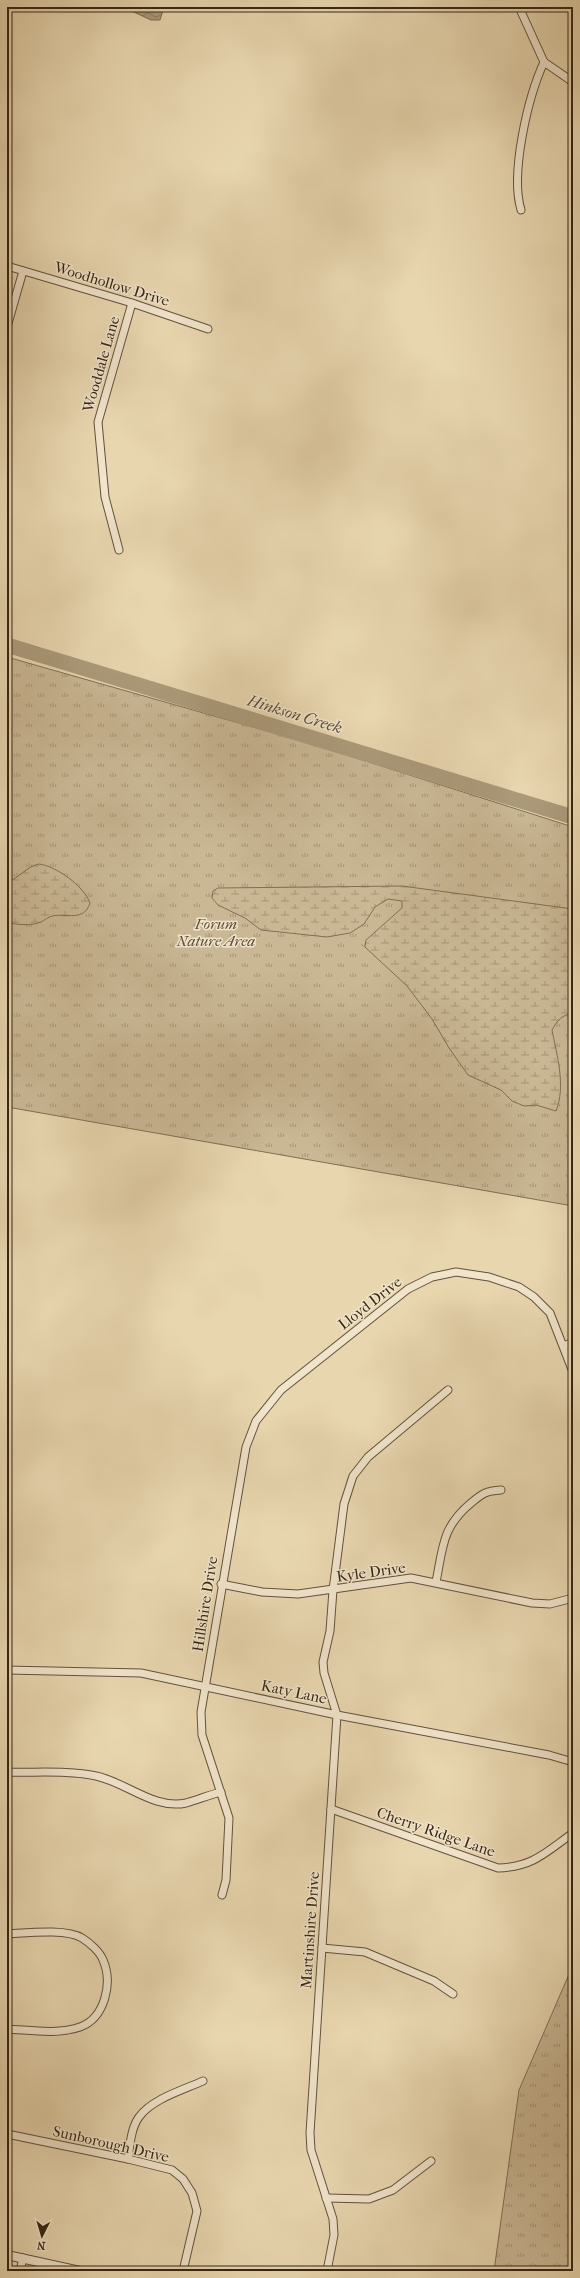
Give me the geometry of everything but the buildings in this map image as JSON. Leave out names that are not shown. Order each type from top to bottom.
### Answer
[{"type":"street","points":[[519,7],[544,62],[573,82]]},
{"type":"street","points":[[521,210],[517,198],[520,158],[537,78],[544,62]]},
{"type":"street","name":"Woodhollow Drive","points":[[7,266],[132,303],[208,329]]},
{"type":"street","points":[[7,326],[23,271]]},
{"type":"street","name":"Wooddale Lane","points":[[118,550],[104,497],[98,422],[132,303]]},
{"type":"street","name":"Lloyd Drive","points":[[256,1421],[281,1390],[408,1289],[432,1277],[456,1272],[489,1276],[520,1287],[534,1297],[550,1313],[573,1372]]},
{"type":"street","points":[[564,1346],[573,1342]]},
{"type":"street","name":"Martinshire Drive","points":[[327,2271],[334,2235],[333,2218],[311,2150],[310,2134],[336,1715],[324,1673],[323,1662],[330,1631],[332,1590],[344,1504],[353,1476],[368,1457],[448,1390]]},
{"type":"street","name":"Hillshire Drive","points":[[222,1895],[226,1880],[229,1818],[202,1735],[201,1712],[221,1584],[246,1447],[256,1421]]},
{"type":"street","points":[[436,1582],[446,1532],[451,1523],[460,1512],[486,1491],[501,1490]]},
{"type":"street","name":"Kyle Drive","points":[[221,1584],[282,1594],[332,1590],[411,1578],[532,1603],[550,1604],[572,1599]]},
{"type":"street","name":"Katy Lane","points":[[7,1670],[141,1673],[336,1715],[549,1755],[573,1762]]},
{"type":"street","points":[[7,1772],[77,1773],[96,1776],[152,1800],[175,1804],[185,1803],[221,1792]]},
{"type":"street","name":"Cherry Ridge Lane","points":[[331,1809],[498,1868],[514,1868],[532,1863],[573,1833]]},
{"type":"street","points":[[7,1934],[44,1932],[81,1938],[95,1949],[103,1959],[107,1975],[107,1992],[101,2009],[92,2020],[80,2027],[61,2031],[7,2029]]},
{"type":"street","points":[[322,1948],[365,1952],[434,1981],[453,1994]]},
{"type":"street","points":[[128,2159],[132,2132],[138,2118],[149,2106],[202,2081]]},
{"type":"street","name":"Sunborough Drive","points":[[7,2134],[128,2159],[172,2170],[183,2179],[192,2193],[197,2211],[183,2271]]},
{"type":"street","points":[[326,2198],[369,2199],[393,2190],[432,2161]]},
{"type":"street","points":[[7,2255],[80,2271]]},
{"type":"street","points":[[20,2271],[23,2258]]},
{"type":"green space","name":"Forum Nature Area","points":[[7,657],[309,743],[573,827],[573,1206],[7,1107]]},
{"type":"green space","points":[[39,864],[61,873],[82,890],[90,903],[84,913],[74,916],[52,916],[41,922],[29,925],[7,922],[7,882],[16,878],[34,865]]},
{"type":"green space","points":[[402,886],[573,909],[573,1014],[566,1015],[560,1019],[552,1030],[560,1071],[559,1101],[556,1111],[536,1105],[524,1106],[512,1101],[501,1090],[468,1075],[449,1048],[432,1019],[407,986],[365,947],[366,940],[402,908],[402,901],[388,899],[375,907],[364,924],[350,933],[327,937],[261,930],[245,918],[218,905],[212,898],[213,891],[218,888]]},
{"type":"green space","points":[[573,1965],[573,2271],[494,2271],[519,2090]]},
{"type":"water","points":[[123,7],[164,7],[160,20],[151,20]]},
{"type":"waterway","name":"Hinkson Creek","points":[[7,645],[573,817]]}]
